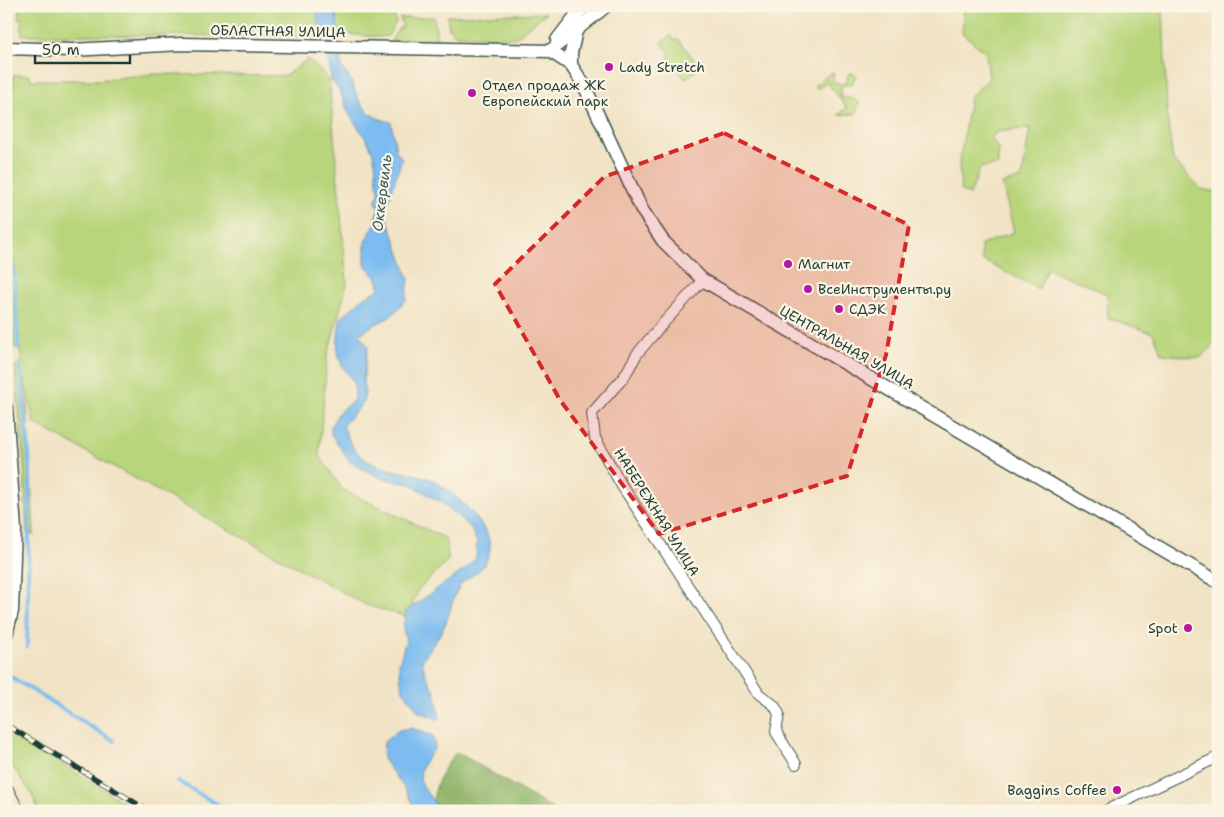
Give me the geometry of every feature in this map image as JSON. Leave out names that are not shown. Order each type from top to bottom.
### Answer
[{"type":"main road","points":[[6,790],[17,811]]},
{"type":"street","points":[[550,51],[576,14],[586,6]]},
{"type":"street","points":[[550,51],[606,6]]},
{"type":"street","points":[[571,65],[571,53],[576,31]]},
{"type":"street","name":"ОБЛАСТНАЯ УЛИЦА","points":[[6,48],[72,50],[182,44],[355,48],[446,47],[550,51]]},
{"type":"street","name":"ЦЕНТРАЛЬНАЯ УЛИЦА","points":[[550,51],[571,65],[584,85],[642,210],[663,241],[704,280],[1218,582]]},
{"type":"street","name":"НАБЕРЕЖНАЯ УЛИЦА","points":[[704,280],[658,329],[637,354],[624,377],[592,413],[595,438],[622,486],[758,694],[774,705],[779,714],[776,732],[796,764]]},
{"type":"street","points":[[6,408],[14,529],[12,611],[6,636]]},
{"type":"street","points":[[1105,811],[1218,757]]},
{"type":"highlighted area","points":[[724,133],[909,225],[886,355],[847,476],[659,534],[560,400],[495,284],[604,177]]},
{"type":"green space","points":[[20,6],[379,6],[380,14],[393,11],[396,22],[388,36],[380,37],[322,32],[312,28],[306,30],[300,36],[22,35],[22,19],[18,19]]},
{"type":"green space","points":[[964,6],[1163,6],[1167,116],[1173,160],[1201,189],[1218,192],[1218,342],[1200,358],[1162,354],[1153,333],[1108,318],[1107,294],[1047,268],[1039,289],[982,260],[981,245],[1014,232],[1002,184],[1022,178],[1030,128],[996,132],[991,139],[998,148],[998,165],[980,168],[970,195],[961,191],[959,164],[970,97],[989,79],[986,53],[962,33]]},
{"type":"green space","points":[[546,13],[515,38],[456,35],[449,29],[447,16]]},
{"type":"green space","points":[[434,17],[437,39],[391,41],[399,28],[403,28],[400,18]]},
{"type":"green space","points":[[671,35],[675,41],[678,39],[700,67],[685,79],[667,56],[670,53],[661,43]]},
{"type":"green space","points":[[308,59],[329,79],[347,284],[327,357],[319,455],[343,490],[445,538],[449,559],[418,590],[407,617],[366,605],[34,423],[24,378],[27,400],[34,535],[27,534],[24,464],[15,366],[21,364],[20,348],[14,348],[9,313],[6,89],[13,90],[13,75],[30,75],[31,80],[99,80],[152,74],[285,76]]},
{"type":"green space","points":[[834,72],[833,82],[846,84],[848,74],[852,73],[856,76],[852,84],[841,86],[841,98],[853,98],[859,103],[856,114],[838,115],[847,108],[827,82],[817,89],[814,86]]},
{"type":"green space","points":[[6,729],[128,805],[124,810],[105,806],[89,811],[39,811],[31,793],[6,757]]},
{"type":"green space","points":[[457,752],[556,811],[440,811],[433,800],[436,786],[444,769]]},
{"type":"water","name":"Оккервиль","points":[[315,6],[334,6],[342,66],[361,103],[369,113],[382,120],[391,122],[396,151],[402,158],[385,212],[409,279],[406,300],[390,317],[359,335],[368,346],[363,381],[365,393],[363,403],[343,425],[355,450],[370,462],[387,469],[422,476],[448,490],[477,519],[489,540],[490,549],[486,562],[483,567],[459,587],[444,627],[422,661],[425,673],[435,692],[440,718],[437,719],[419,712],[403,690],[399,664],[406,639],[403,630],[406,611],[464,570],[476,558],[477,543],[471,528],[442,503],[410,484],[383,479],[351,463],[331,434],[331,426],[339,412],[354,400],[355,392],[354,385],[342,366],[339,355],[340,319],[364,297],[380,289],[377,278],[365,265],[365,242],[376,222],[375,218],[379,208],[375,200],[380,193],[374,156],[370,146],[351,116],[339,90],[331,81],[330,67]]},
{"type":"water","points":[[412,728],[433,736],[435,748],[422,766],[420,773],[423,786],[440,811],[416,811],[405,789],[383,759],[384,742],[399,730]]},
{"type":"waterway","points":[[14,268],[18,348]]},
{"type":"waterway","points":[[20,365],[30,467],[27,647]]},
{"type":"waterway","points":[[8,675],[114,741]]},
{"type":"waterway","points":[[178,781],[228,811]]},
{"type":"railway","points":[[6,725],[149,811]]},
{"type":"place","name":"Lady Stretch","points":[[609,67]]},
{"type":"place","name":"Отдел продаж ЖК Европейский парк","points":[[472,93]]},
{"type":"place","name":"Магнит","points":[[788,264]]},
{"type":"place","name":"ВсеИнструменты.ру","points":[[808,289]]},
{"type":"place","name":"СДЭК","points":[[839,309]]},
{"type":"place","name":"Spot","points":[[1188,628]]},
{"type":"place","name":"Baggins Coffee","points":[[1117,790]]}]
